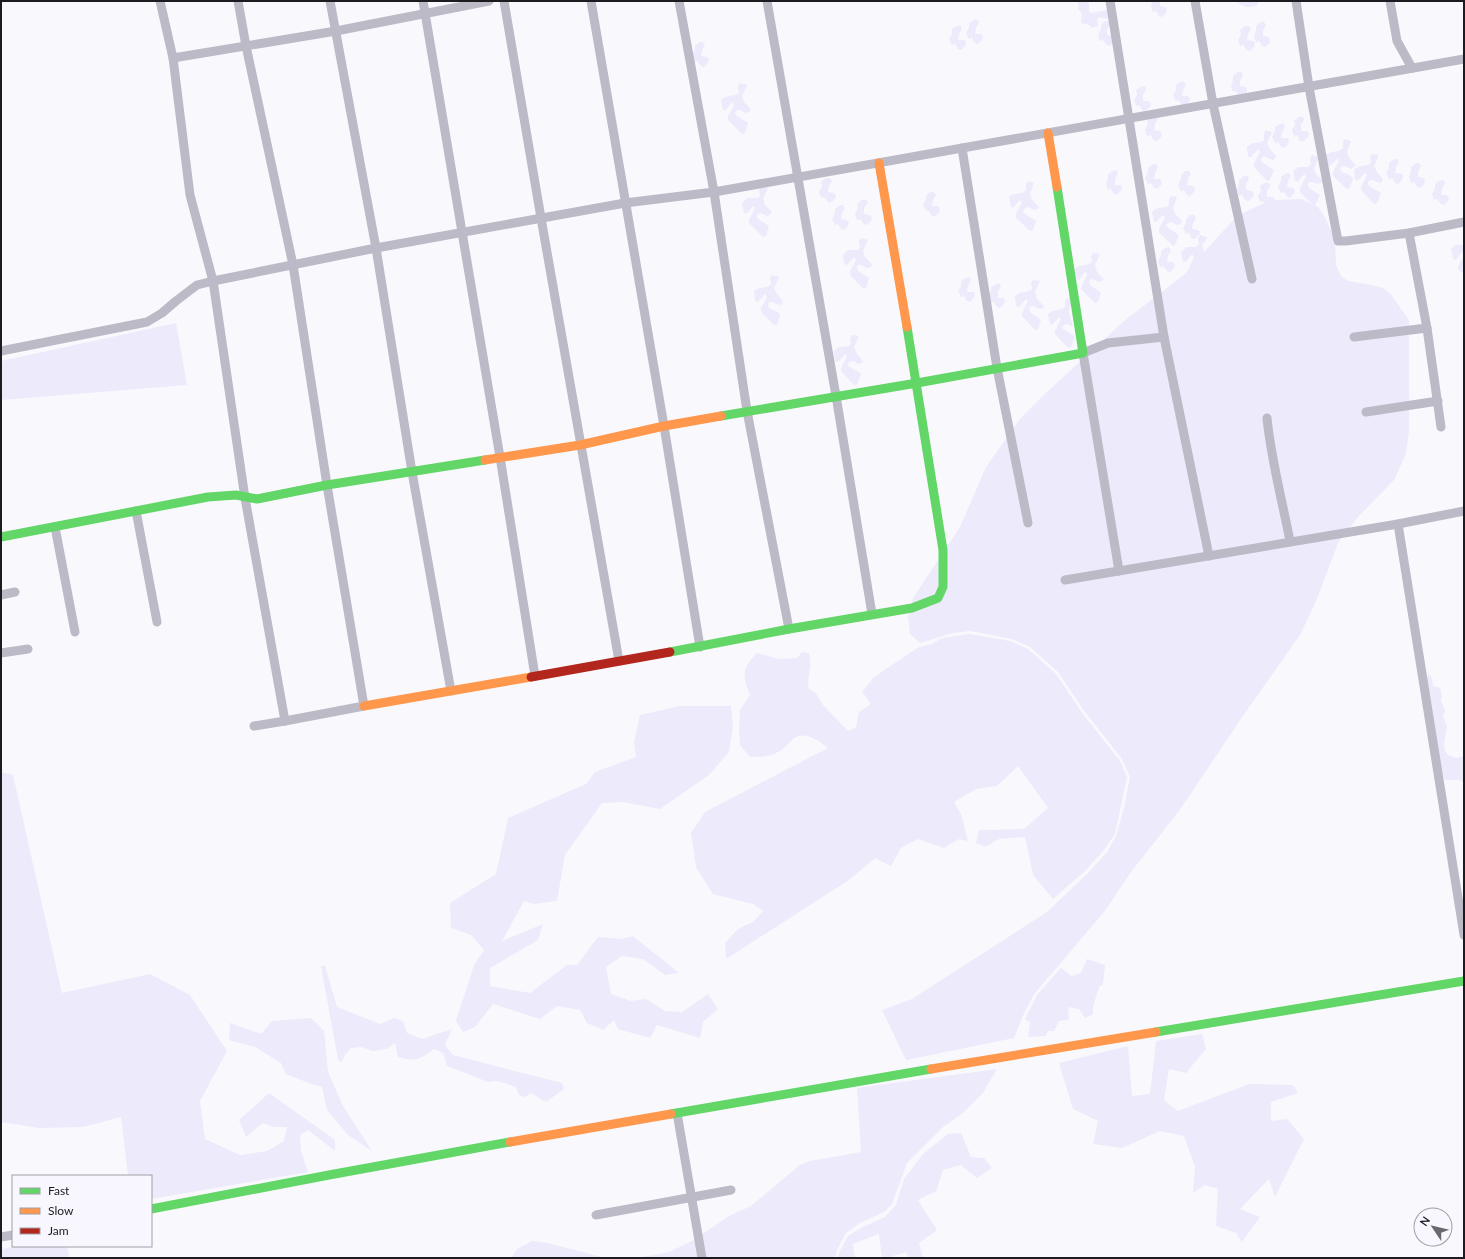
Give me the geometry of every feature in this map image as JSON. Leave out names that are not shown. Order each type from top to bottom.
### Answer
[{"type":"street","points":[[160,1],[173,58],[190,195],[213,281],[245,498],[285,721]]},
{"type":"street","points":[[238,1],[246,46],[293,266],[327,485],[364,706]]},
{"type":"street","points":[[330,1],[376,248],[412,472],[451,691]]},
{"type":"street","points":[[423,1],[500,457],[535,676]]},
{"type":"street","points":[[173,58],[336,31],[425,12],[489,1]]},
{"type":"street","points":[[504,1],[580,445],[619,660]]},
{"type":"street","points":[[592,1],[700,647]]},
{"type":"street","points":[[679,1],[714,192],[747,411],[789,629]]},
{"type":"street","points":[[767,1],[836,396],[872,614]]},
{"type":"street","points":[[1110,1],[1164,336],[1209,556]]},
{"type":"street","points":[[1195,1],[1213,104],[1252,279]]},
{"type":"street","points":[[1296,1],[1309,87],[1338,241],[1409,233],[1464,222]]},
{"type":"street","points":[[1390,1],[1397,40],[1412,68]]},
{"type":"street","points":[[1,351],[147,322],[162,313],[197,286],[213,281],[376,248],[625,203],[714,192],[798,178],[1464,59]]},
{"type":"street","points":[[1048,133],[1119,571]]},
{"type":"street","points":[[962,148],[997,368],[1028,523]]},
{"type":"street","points":[[254,726],[912,608],[938,598],[943,587],[942,550],[917,383],[879,163]]},
{"type":"street","points":[[1409,233],[1427,328],[1441,427]]},
{"type":"street","points":[[1354,337],[1427,328]]},
{"type":"street","points":[[1,538],[208,497],[236,495],[245,498],[257,499],[327,485],[580,445],[664,426],[1083,353],[1108,343],[1164,336]]},
{"type":"street","points":[[1366,412],[1438,401]]},
{"type":"street","points":[[1267,418],[1272,458],[1277,474],[1290,541]]},
{"type":"street","points":[[136,511],[157,622]]},
{"type":"street","points":[[1065,580],[1398,524],[1464,511]]},
{"type":"street","points":[[1398,524],[1464,935]]},
{"type":"street","points":[[55,527],[75,632]]},
{"type":"street","points":[[1,595],[16,592]]},
{"type":"street","points":[[1,653],[28,649]]},
{"type":"street","points":[[152,1209],[386,1164],[677,1113],[1027,1053],[1464,981]]},
{"type":"street","points":[[677,1113],[702,1258]]},
{"type":"street","points":[[596,1215],[731,1190]]},
{"type":"street","points":[[1,1237],[12,1235]]},
{"type":"shaded area","points":[[1078,1],[1087,2],[1091,13],[1108,10],[1110,17],[1108,19],[1099,17],[1097,20],[1098,26],[1091,28],[1090,25],[1081,23],[1082,14],[1078,9]]},
{"type":"shaded area","points":[[1153,1],[1160,1],[1160,6],[1166,7],[1166,13],[1162,17],[1159,16],[1156,11],[1153,12],[1151,6]]},
{"type":"shaded area","points":[[1237,1],[1258,1],[1258,4],[1252,7],[1247,7],[1241,5]]},
{"type":"shaded area","points":[[977,19],[979,22],[975,34],[982,34],[983,37],[978,44],[975,43],[972,38],[969,39],[966,33],[969,23]]},
{"type":"shaded area","points":[[1105,21],[1109,21],[1111,24],[1107,29],[1107,35],[1113,36],[1114,42],[1110,46],[1103,40],[1100,41],[1098,35],[1101,25]]},
{"type":"shaded area","points":[[1261,22],[1264,22],[1266,25],[1263,30],[1263,36],[1269,37],[1270,40],[1270,43],[1265,47],[1262,46],[1259,41],[1256,42],[1254,36],[1256,26]]},
{"type":"shaded area","points":[[960,25],[962,29],[958,40],[965,40],[966,43],[961,50],[958,49],[955,44],[952,45],[949,39],[952,34],[952,29]]},
{"type":"shaded area","points":[[1245,26],[1249,26],[1251,29],[1247,40],[1255,43],[1254,47],[1250,51],[1243,45],[1240,46],[1238,40],[1241,34],[1240,30]]},
{"type":"shaded area","points":[[699,42],[703,42],[705,45],[701,56],[709,59],[708,63],[704,67],[697,61],[694,62],[693,53],[695,46]]},
{"type":"shaded area","points":[[1238,72],[1241,72],[1243,75],[1240,81],[1240,86],[1246,87],[1247,90],[1247,93],[1239,96],[1236,91],[1233,92],[1231,86],[1233,76]]},
{"type":"shaded area","points":[[1184,81],[1186,85],[1182,96],[1188,96],[1190,99],[1187,105],[1182,105],[1178,100],[1176,101],[1173,95],[1176,90],[1176,85]]},
{"type":"shaded area","points":[[740,83],[747,85],[742,96],[744,102],[751,109],[746,113],[737,110],[735,113],[748,123],[745,133],[742,134],[728,120],[728,116],[734,105],[732,102],[726,110],[723,110],[721,100],[739,93],[738,86]]},
{"type":"shaded area","points":[[1145,86],[1146,90],[1143,95],[1143,101],[1149,101],[1151,104],[1145,111],[1142,110],[1139,105],[1136,106],[1134,100],[1137,95],[1136,90]]},
{"type":"shaded area","points":[[1156,116],[1158,119],[1154,130],[1162,133],[1161,137],[1157,141],[1150,135],[1147,136],[1145,130],[1148,124],[1147,120]]},
{"type":"shaded area","points":[[1299,117],[1303,117],[1304,120],[1301,125],[1301,131],[1307,131],[1309,134],[1304,141],[1300,141],[1297,135],[1294,136],[1292,130],[1295,125],[1294,121]]},
{"type":"shaded area","points":[[1283,123],[1285,126],[1281,138],[1288,138],[1289,141],[1284,148],[1281,147],[1278,142],[1275,143],[1272,137],[1275,127]]},
{"type":"shaded area","points":[[1266,130],[1272,132],[1267,143],[1276,156],[1275,159],[1272,160],[1262,157],[1261,160],[1263,163],[1274,170],[1270,180],[1267,181],[1254,167],[1254,163],[1260,152],[1258,149],[1251,157],[1248,157],[1247,147],[1264,140],[1264,133]]},
{"type":"shaded area","points":[[1345,139],[1351,141],[1347,152],[1349,158],[1356,165],[1351,169],[1342,166],[1340,169],[1353,179],[1349,189],[1347,189],[1333,176],[1333,172],[1339,161],[1338,158],[1330,166],[1328,165],[1326,155],[1331,152],[1339,151],[1343,148],[1343,142]]},
{"type":"shaded area","points":[[1372,154],[1379,155],[1374,166],[1383,179],[1382,182],[1379,183],[1373,180],[1369,181],[1368,183],[1369,186],[1381,193],[1377,203],[1374,204],[1361,190],[1367,175],[1365,173],[1358,180],[1355,180],[1354,170],[1371,163],[1370,157]]},
{"type":"shaded area","points":[[1312,155],[1319,157],[1314,168],[1316,174],[1323,181],[1318,184],[1309,182],[1308,185],[1309,188],[1320,195],[1315,205],[1326,219],[1335,240],[1336,265],[1341,276],[1348,281],[1383,288],[1390,293],[1409,320],[1409,432],[1406,454],[1394,480],[1358,517],[1338,543],[1317,599],[1300,635],[1179,811],[1131,872],[1105,911],[1035,993],[1025,1011],[1014,1038],[906,1060],[882,1010],[912,999],[1047,912],[1087,874],[1107,852],[1116,836],[1124,808],[1130,777],[1122,759],[1085,712],[1058,672],[1030,647],[1012,639],[970,631],[953,633],[920,643],[910,634],[908,617],[913,598],[960,527],[986,467],[1019,420],[1124,321],[1185,274],[1194,257],[1192,254],[1186,262],[1183,262],[1181,252],[1186,247],[1196,247],[1199,244],[1198,238],[1200,235],[1207,237],[1202,245],[1204,252],[1237,216],[1264,203],[1263,201],[1260,202],[1258,196],[1261,191],[1260,186],[1265,183],[1269,183],[1270,186],[1267,191],[1267,197],[1273,197],[1275,200],[1301,199],[1312,204],[1300,192],[1300,188],[1306,176],[1304,174],[1298,182],[1295,181],[1293,171],[1298,167],[1308,167],[1311,164],[1310,158]]},
{"type":"shaded area","points":[[1394,159],[1397,159],[1399,162],[1395,173],[1402,174],[1403,176],[1402,180],[1398,184],[1395,183],[1392,178],[1389,179],[1386,173],[1389,163]]},
{"type":"shaded area","points":[[1416,163],[1419,163],[1421,166],[1418,172],[1418,177],[1424,178],[1425,181],[1420,188],[1417,187],[1414,182],[1411,183],[1409,177],[1411,167]]},
{"type":"shaded area","points":[[1156,164],[1158,167],[1154,179],[1160,179],[1162,182],[1157,189],[1154,188],[1151,183],[1148,184],[1145,178],[1148,168]]},
{"type":"shaded area","points":[[1116,170],[1118,173],[1115,179],[1115,185],[1121,185],[1122,188],[1117,195],[1114,194],[1111,189],[1108,190],[1106,184],[1108,174]]},
{"type":"shaded area","points":[[1185,171],[1189,171],[1191,174],[1187,185],[1195,188],[1194,192],[1190,196],[1187,195],[1184,190],[1181,191],[1178,185],[1181,175]]},
{"type":"shaded area","points":[[1286,173],[1289,173],[1291,176],[1287,187],[1295,190],[1294,194],[1290,198],[1287,197],[1284,192],[1281,193],[1278,187],[1281,177]]},
{"type":"shaded area","points":[[1244,176],[1248,176],[1249,179],[1246,184],[1246,190],[1252,191],[1254,194],[1248,201],[1245,200],[1242,195],[1239,196],[1237,190],[1239,180]]},
{"type":"shaded area","points":[[826,178],[830,178],[832,181],[828,192],[834,193],[836,196],[830,203],[824,197],[821,198],[819,192],[822,186],[821,182]]},
{"type":"shaded area","points":[[1443,180],[1445,183],[1441,195],[1447,195],[1449,198],[1444,205],[1437,199],[1434,200],[1432,194],[1435,184]]},
{"type":"shaded area","points":[[1028,181],[1034,183],[1030,194],[1032,200],[1039,207],[1034,210],[1028,207],[1023,211],[1036,221],[1033,230],[1030,231],[1016,218],[1016,214],[1022,202],[1020,200],[1013,208],[1011,207],[1009,197],[1014,194],[1022,193],[1026,190],[1026,184]]},
{"type":"shaded area","points":[[761,187],[768,188],[763,199],[765,205],[772,212],[767,216],[761,213],[757,216],[758,219],[769,226],[766,236],[763,237],[749,223],[755,208],[753,206],[747,213],[744,213],[742,203],[747,198],[757,198],[760,196],[759,190]]},
{"type":"shaded area","points":[[930,192],[934,192],[936,195],[932,206],[938,206],[940,209],[939,213],[935,216],[932,216],[928,210],[926,211],[923,205],[926,200],[926,196]]},
{"type":"shaded area","points":[[1171,196],[1177,197],[1173,208],[1175,214],[1182,221],[1177,225],[1171,222],[1166,225],[1179,235],[1175,245],[1173,246],[1159,232],[1165,217],[1163,215],[1156,222],[1154,222],[1152,212],[1169,205],[1169,199]]},
{"type":"shaded area","points":[[862,200],[866,200],[868,203],[864,208],[864,214],[870,215],[872,218],[867,225],[860,219],[857,220],[855,214],[858,208],[857,204]]},
{"type":"shaded area","points":[[840,205],[843,205],[845,208],[841,219],[847,220],[849,223],[844,230],[841,229],[838,224],[835,225],[832,219],[835,209]]},
{"type":"shaded area","points":[[1190,215],[1194,215],[1196,218],[1192,229],[1200,232],[1195,239],[1192,239],[1189,233],[1186,234],[1183,228],[1186,223],[1186,219]]},
{"type":"shaded area","points":[[861,238],[868,240],[863,251],[865,257],[872,264],[871,267],[867,268],[858,265],[857,268],[858,271],[869,278],[866,288],[863,288],[850,275],[850,271],[856,260],[854,257],[847,265],[844,264],[843,255],[848,250],[858,250],[860,247],[859,241]]},
{"type":"shaded area","points":[[1456,245],[1464,245],[1464,254],[1462,252],[1456,260],[1453,259],[1451,249]]},
{"type":"shaded area","points":[[1169,247],[1171,250],[1167,262],[1173,262],[1175,265],[1170,272],[1163,266],[1160,267],[1158,261],[1161,251]]},
{"type":"shaded area","points":[[1093,253],[1100,254],[1095,265],[1097,272],[1104,279],[1099,282],[1093,279],[1089,282],[1090,285],[1101,293],[1098,302],[1095,303],[1081,289],[1087,274],[1085,272],[1079,280],[1076,279],[1074,269],[1092,262],[1091,256]]},
{"type":"shaded area","points":[[1464,255],[1464,274],[1458,269],[1458,266]]},
{"type":"shaded area","points":[[772,275],[779,277],[774,288],[783,301],[782,304],[779,305],[769,302],[768,305],[769,308],[780,315],[777,325],[774,325],[761,312],[761,308],[767,297],[765,294],[758,302],[755,301],[754,291],[759,288],[767,287],[771,284],[770,278]]},
{"type":"shaded area","points":[[969,277],[971,280],[967,292],[974,292],[975,295],[970,302],[967,301],[964,296],[961,297],[958,291],[961,286],[961,281]]},
{"type":"shaded area","points":[[1033,280],[1040,281],[1035,292],[1037,299],[1044,306],[1043,308],[1039,309],[1033,306],[1029,309],[1030,312],[1041,320],[1038,329],[1035,330],[1022,316],[1028,301],[1026,299],[1019,307],[1016,306],[1015,296],[1032,289],[1031,283]]},
{"type":"shaded area","points":[[999,283],[1001,286],[998,292],[998,298],[1004,298],[1005,301],[1000,308],[997,307],[994,302],[991,303],[989,294],[991,287]]},
{"type":"shaded area","points":[[1067,298],[1070,298],[1071,305],[1069,312],[1073,327],[1067,324],[1062,328],[1075,337],[1071,347],[1068,348],[1055,334],[1061,319],[1059,317],[1052,325],[1050,324],[1048,314],[1065,307],[1065,301]]},
{"type":"shaded area","points":[[176,323],[187,385],[1,400],[1,361]]},
{"type":"shaded area","points":[[852,335],[859,336],[854,347],[857,354],[863,361],[859,364],[853,361],[849,362],[848,364],[849,367],[861,374],[857,384],[854,385],[841,371],[847,356],[845,354],[838,362],[835,361],[834,351],[839,347],[849,346],[851,344],[850,338]]},
{"type":"shaded area","points":[[970,634],[1010,641],[1028,649],[1056,674],[1083,714],[1120,761],[1127,777],[1115,834],[1104,850],[1085,871],[1053,899],[1033,875],[1025,837],[999,839],[985,847],[976,843],[979,830],[1024,829],[1048,808],[1018,766],[997,786],[976,789],[954,802],[961,814],[968,841],[959,839],[944,848],[918,839],[901,848],[891,866],[875,858],[849,880],[726,959],[725,943],[738,929],[753,922],[763,911],[753,904],[713,894],[696,867],[691,833],[705,812],[828,748],[811,737],[801,736],[792,740],[782,750],[775,754],[750,757],[740,745],[739,728],[740,710],[750,695],[745,677],[748,663],[757,653],[779,659],[797,658],[802,652],[809,653],[809,689],[816,693],[823,705],[848,731],[856,727],[859,712],[871,704],[862,692],[874,677],[919,647],[932,644],[942,638]]},
{"type":"shaded area","points":[[1428,674],[1432,678],[1433,686],[1440,688],[1442,696],[1441,701],[1445,710],[1443,716],[1447,727],[1444,745],[1445,751],[1448,755],[1456,758],[1464,756],[1464,782],[1459,780],[1444,779],[1436,745],[1437,736],[1427,680]]},
{"type":"shaded area","points":[[680,706],[731,706],[733,727],[729,752],[709,775],[660,809],[623,802],[602,803],[565,855],[557,901],[534,904],[524,901],[502,941],[543,924],[538,940],[490,968],[490,986],[530,993],[567,965],[577,965],[598,937],[622,939],[633,936],[679,973],[665,975],[643,959],[622,956],[606,967],[611,994],[631,1001],[646,999],[665,1011],[682,1012],[708,994],[718,1009],[703,1022],[700,1038],[657,1025],[650,1038],[618,1029],[614,1020],[603,1030],[587,1023],[580,1010],[557,1006],[540,1019],[493,1004],[475,1027],[463,1032],[456,1021],[474,965],[484,950],[471,935],[451,928],[450,903],[496,874],[508,818],[586,784],[595,772],[636,757],[634,742],[640,715]]},
{"type":"shaded area","points":[[1,772],[13,775],[62,993],[150,974],[190,995],[227,1051],[200,1101],[205,1139],[240,1155],[267,1151],[284,1141],[287,1127],[274,1127],[263,1123],[246,1137],[239,1120],[269,1093],[335,1140],[335,1151],[308,1130],[300,1135],[301,1151],[308,1172],[152,1199],[152,1175],[128,1175],[121,1117],[83,1127],[39,1128],[1,1122]]},
{"type":"shaded area","points":[[1087,959],[1105,965],[1103,985],[1100,985],[1093,1006],[1093,1014],[1085,1018],[1079,1009],[1068,1007],[1069,1020],[1059,1021],[1054,1031],[1048,1031],[1046,1036],[1028,1037],[1030,1022],[1025,1019],[1037,995],[1061,968],[1071,976],[1081,973]]},
{"type":"shaded area","points":[[321,966],[325,966],[337,1007],[380,1024],[394,1018],[403,1021],[407,1033],[422,1039],[452,1029],[445,1045],[453,1055],[562,1083],[564,1089],[546,1102],[531,1093],[525,1097],[519,1095],[516,1087],[498,1081],[488,1082],[447,1066],[443,1053],[434,1049],[424,1056],[414,1060],[398,1057],[395,1043],[387,1049],[373,1051],[361,1047],[351,1048],[345,1055],[342,1062],[338,1060]]},
{"type":"shaded area","points":[[311,1018],[324,1031],[328,1072],[343,1106],[372,1151],[348,1135],[327,1110],[322,1087],[286,1074],[281,1063],[255,1047],[229,1040],[230,1023],[261,1034],[272,1021]]},
{"type":"shaded area","points":[[1202,1034],[1206,1049],[1186,1073],[1169,1069],[1164,1100],[1178,1111],[1249,1084],[1293,1085],[1298,1093],[1271,1102],[1271,1121],[1287,1119],[1304,1139],[1275,1197],[1269,1179],[1240,1209],[1260,1217],[1242,1242],[1236,1233],[1216,1226],[1218,1189],[1205,1185],[1193,1193],[1195,1167],[1184,1136],[1160,1131],[1122,1148],[1093,1144],[1098,1121],[1073,1109],[1059,1063],[1128,1046],[1132,1096],[1150,1094],[1156,1041]]},
{"type":"shaded area","points":[[997,1069],[983,1093],[963,1113],[943,1127],[907,1163],[892,1204],[884,1212],[860,1223],[846,1233],[837,1250],[835,1258],[637,1258],[669,1252],[694,1240],[729,1216],[751,1206],[800,1165],[810,1161],[861,1152],[857,1088]]},
{"type":"shaded area","points":[[961,1133],[971,1157],[984,1158],[992,1168],[977,1178],[961,1165],[943,1170],[936,1191],[918,1200],[937,1230],[919,1243],[923,1258],[909,1258],[906,1252],[882,1258],[879,1234],[853,1244],[855,1258],[838,1258],[848,1236],[885,1217],[896,1205],[904,1179],[923,1154],[948,1134]]},
{"type":"shaded area","points":[[532,1241],[548,1243],[605,1258],[511,1258],[517,1249]]},
{"type":"shaded area","points":[[13,1247],[67,1247],[70,1258],[1,1258],[1,1249]]},
{"type":"traffic: fast","points":[[721,416],[1083,353],[1057,187]]},
{"type":"traffic: fast","points":[[670,652],[789,629],[912,608],[938,598],[943,587],[943,550],[907,327]]},
{"type":"traffic: fast","points":[[1,537],[208,497],[236,495],[257,499],[327,485],[485,460]]},
{"type":"traffic: fast","points":[[1156,1032],[1464,981]]},
{"type":"traffic: fast","points":[[671,1114],[931,1069]]},
{"type":"traffic: fast","points":[[152,1209],[510,1142]]},
{"type":"traffic: slow","points":[[1048,133],[1057,187]]},
{"type":"traffic: slow","points":[[879,163],[907,327]]},
{"type":"traffic: slow","points":[[485,460],[580,445],[664,426],[721,416]]},
{"type":"traffic: slow","points":[[364,706],[531,677]]},
{"type":"traffic: slow","points":[[931,1069],[1156,1032]]},
{"type":"traffic: slow","points":[[510,1142],[671,1114]]},
{"type":"traffic: jam","points":[[531,677],[670,652]]}]
